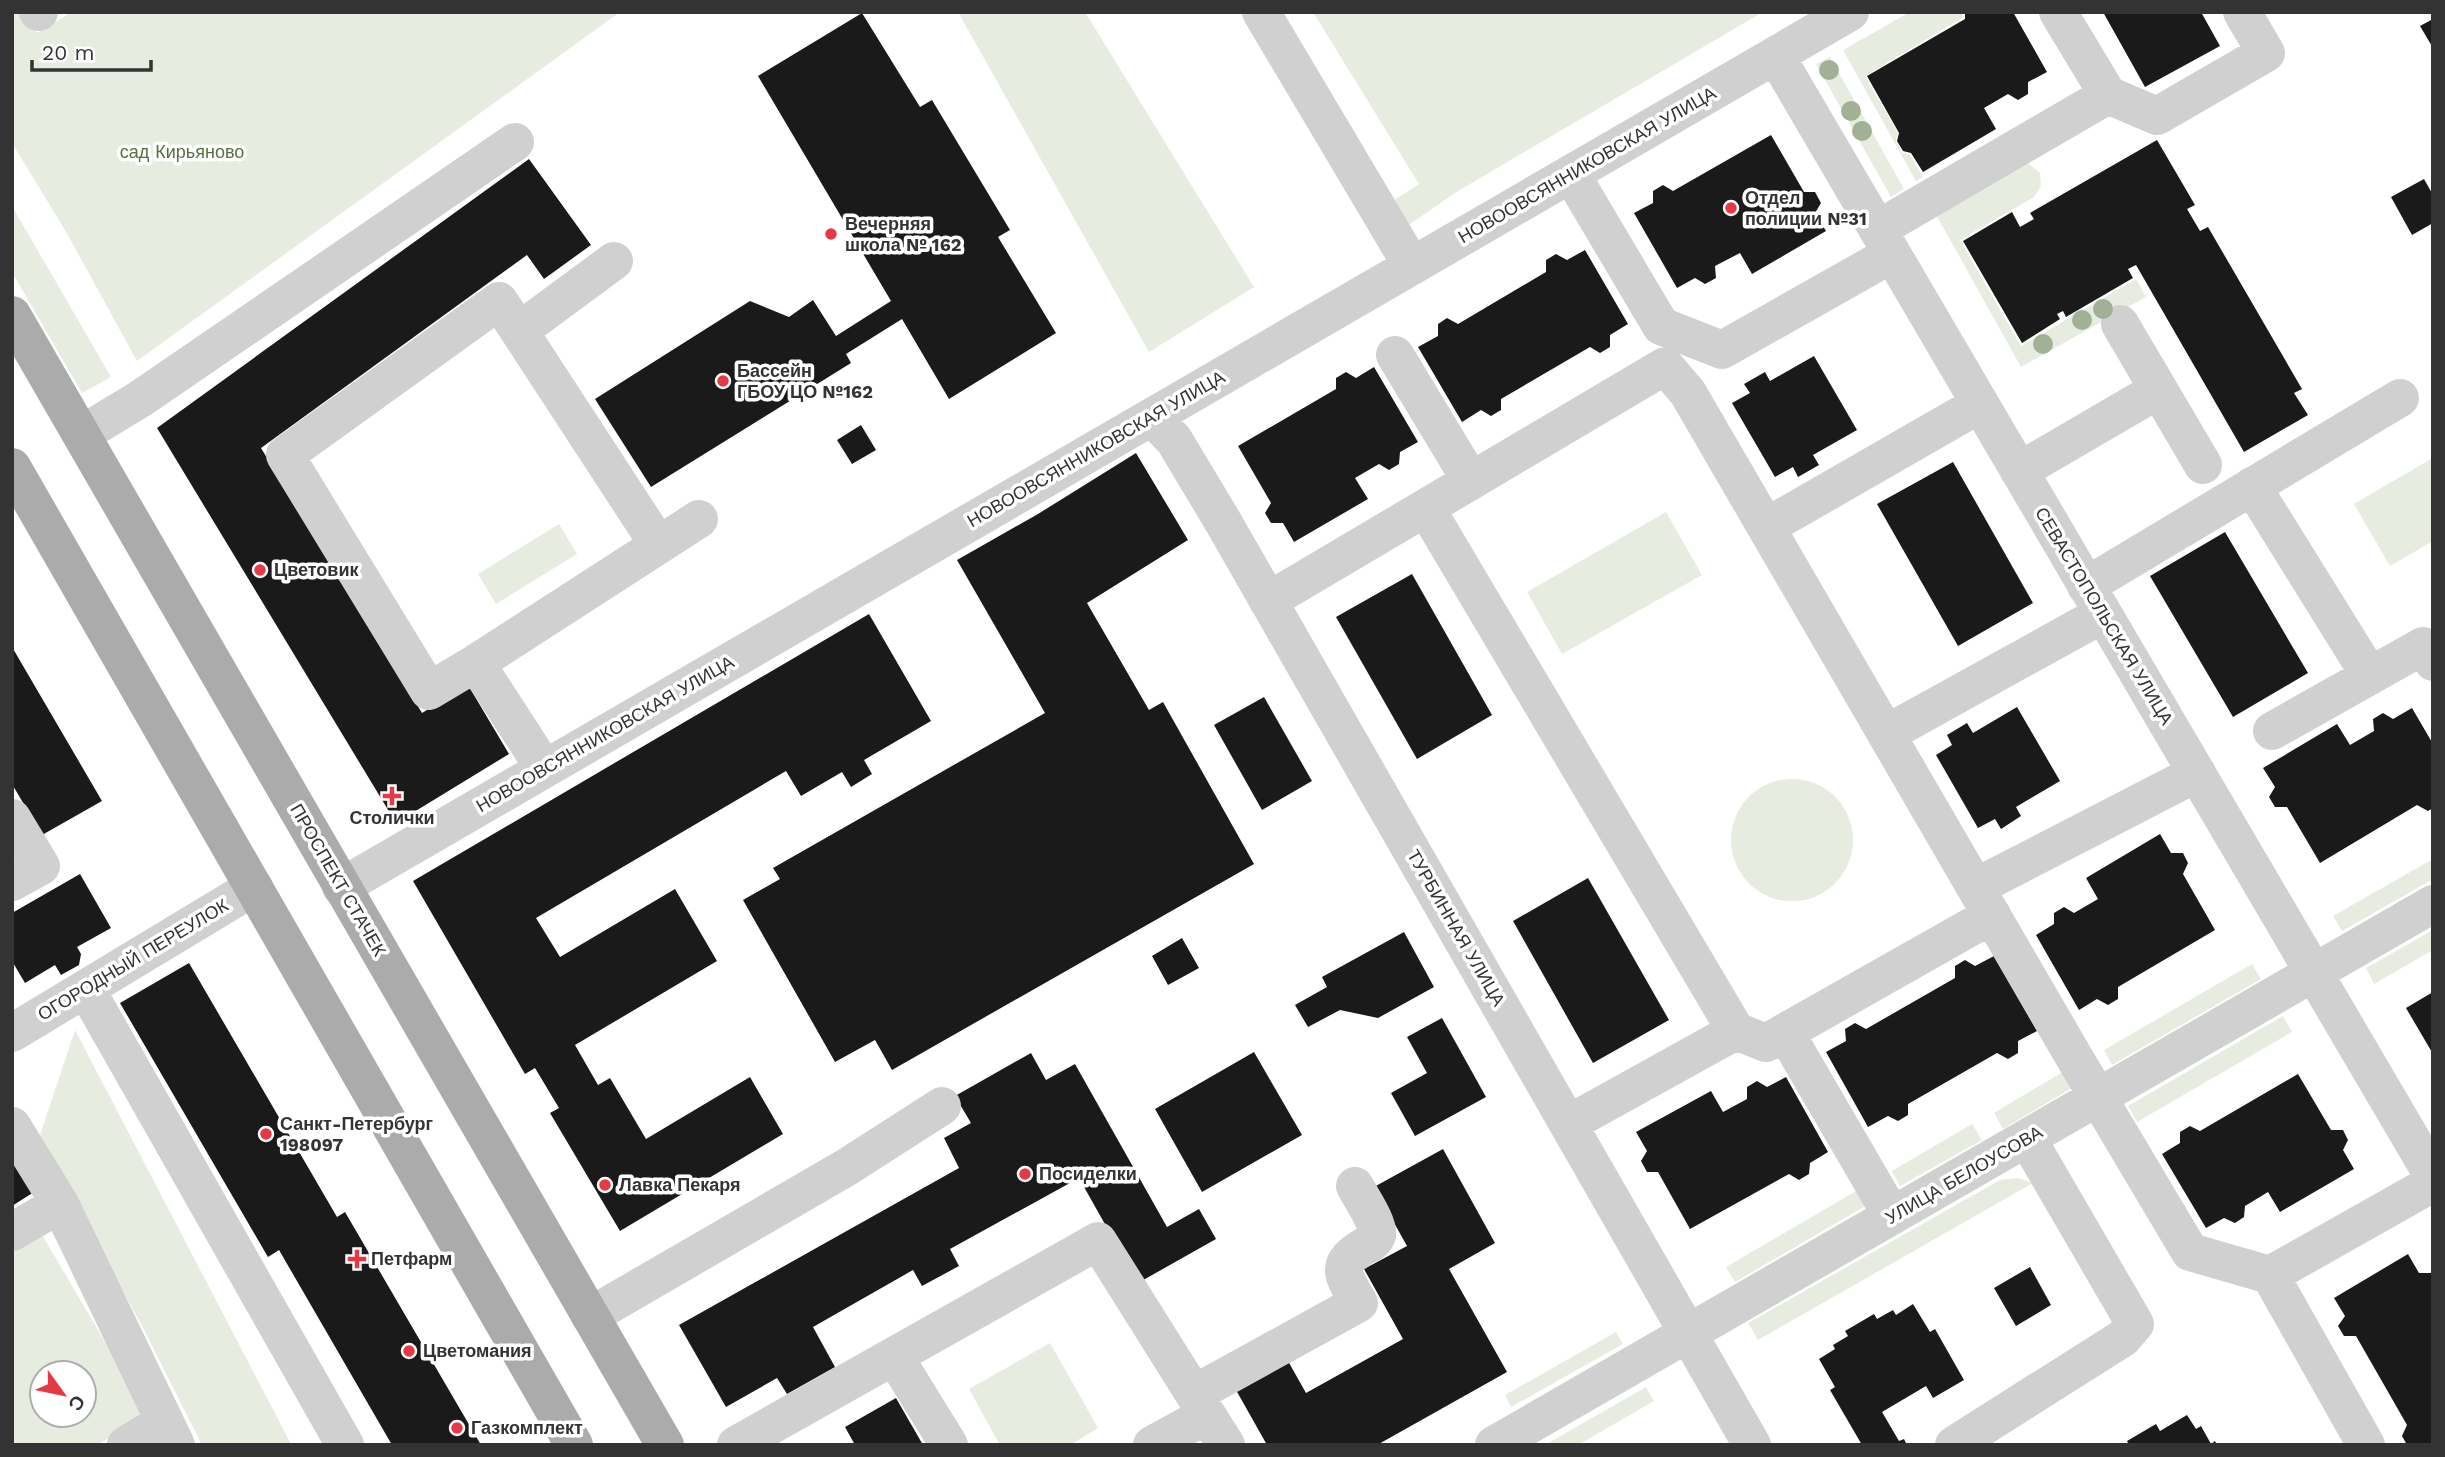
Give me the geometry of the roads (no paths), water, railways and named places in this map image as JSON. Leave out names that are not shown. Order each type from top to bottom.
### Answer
[{"type":"main road","name":"ПРОСПЕКТ СТАЧЕК","points":[[12,315],[665,1445]]},
{"type":"main road","points":[[12,467],[574,1445]]},
{"type":"street","points":[[1261,12],[1412,267]]},
{"type":"street","name":"НОВООВСЯННИКОВСКАЯ УЛИЦА","points":[[341,887],[1850,12]]},
{"type":"street","points":[[2058,12],[2108,95],[2157,116],[2266,53],[2245,13]]},
{"type":"street","name":"СЕВАСТОПОЛЬСКАЯ УЛИЦА","points":[[1776,56],[2433,1176]]},
{"type":"street","points":[[1571,174],[1661,326],[1722,350],[2108,95]]},
{"type":"street","points":[[82,434],[140,399],[515,142]]},
{"type":"street","points":[[519,331],[614,261]]},
{"type":"street","points":[[658,544],[499,300],[285,455],[429,691],[699,519]]},
{"type":"street","points":[[2120,324],[2203,465]]},
{"type":"street","points":[[1395,355],[1471,481]]},
{"type":"street","points":[[1268,601],[1665,366],[1688,393],[2190,1252],[2270,1275],[2365,1445]]},
{"type":"street","points":[[2019,471],[2158,390]]},
{"type":"street","points":[[1886,734],[2095,600],[2252,486],[2285,447],[2400,398]]},
{"type":"street","points":[[1766,527],[1980,404]]},
{"type":"street","name":"ТУРБИННАЯ УЛИЦА","points":[[1152,416],[1174,440],[1268,601],[1752,1445]]},
{"type":"street","points":[[2252,486],[2370,676]]},
{"type":"street","points":[[1426,508],[1736,1031],[1766,1043],[1984,901],[2197,772]]},
{"type":"street","points":[[2272,731],[2430,643]]},
{"type":"street","points":[[476,663],[544,768]]},
{"type":"street","points":[[12,818],[41,866],[12,882]]},
{"type":"street","name":"ОГОРОДНЫЙ ПЕРЕУЛОК","points":[[12,1033],[254,887]]},
{"type":"street","name":"УЛИЦА БЕЛОУСОВА","points":[[1494,1445],[2433,904]]},
{"type":"street","points":[[86,989],[345,1445]]},
{"type":"street","points":[[1568,1124],[1736,1031]]},
{"type":"street","points":[[1785,1032],[1892,1216]]},
{"type":"street","points":[[590,1316],[847,1167],[942,1106]]},
{"type":"street","points":[[12,1126],[60,1204],[170,1433],[126,1445]]},
{"type":"street","points":[[1954,1445],[2123,1338],[2135,1324],[2028,1138]]},
{"type":"street","points":[[2270,1275],[2433,1183]]},
{"type":"street","points":[[1152,1445],[1209,1418],[1359,1303],[1344,1276],[1344,1265],[1350,1255],[1372,1243],[1377,1235],[1377,1226],[1354,1186]]},
{"type":"street","points":[[12,1232],[60,1204]]},
{"type":"street","points":[[736,1445],[1098,1241],[1209,1418]]},
{"type":"street","points":[[894,1356],[949,1445]]},
{"type":"place","name":"Отдел полиции №31","points":[[1731,208]]},
{"type":"place","name":"Вечерняя школа № 162","points":[[831,234]]},
{"type":"place","name":"Бассейн ГБОУ ЦО №162","points":[[723,381]]},
{"type":"place","name":"Цветовик","points":[[260,570]]},
{"type":"place","name":"Столички","points":[[392,796]]},
{"type":"place","name":"Санкт-Петербург 198097","points":[[266,1134]]},
{"type":"place","name":"Посиделки","points":[[1025,1174]]},
{"type":"place","name":"Лавка Пекаря","points":[[605,1185]]},
{"type":"place","name":"Петфарм","points":[[357,1259]]},
{"type":"place","name":"Цветомания","points":[[409,1351]]},
{"type":"place","name":"Газкомплект","points":[[457,1428]]},
{"type":"park label","name":"сад Кирьяново","points":[[182,152]]}]
